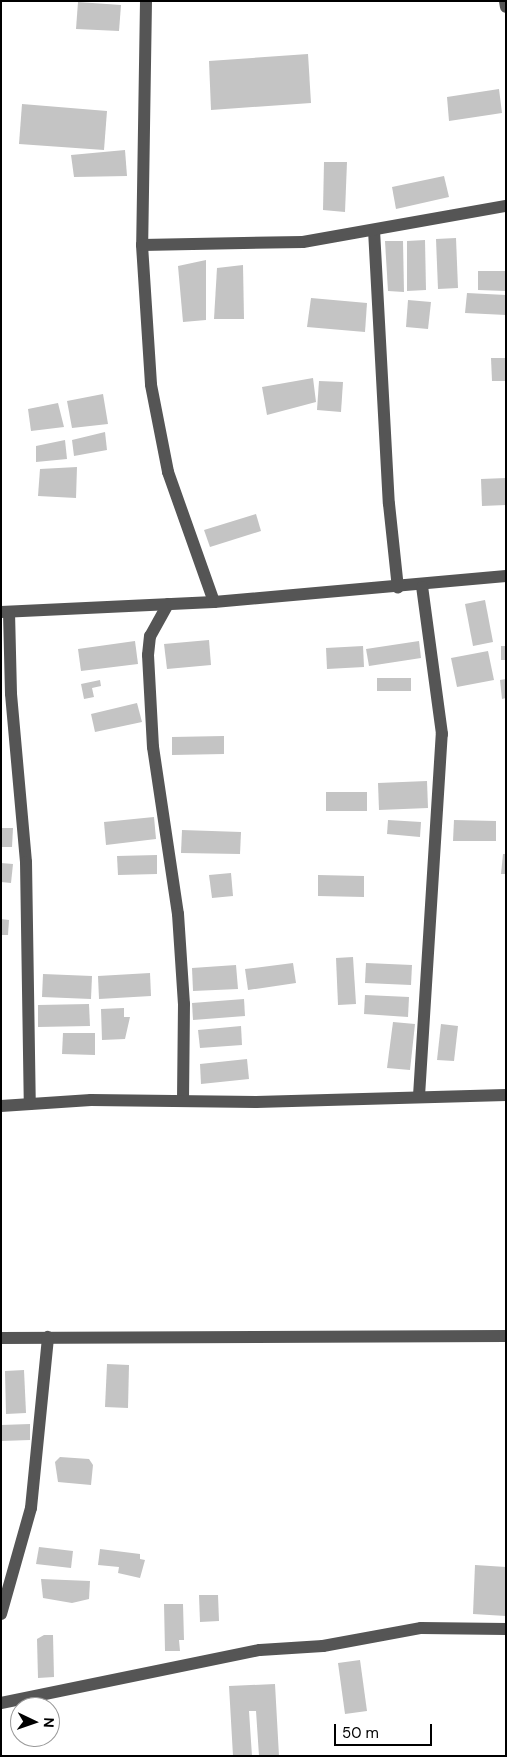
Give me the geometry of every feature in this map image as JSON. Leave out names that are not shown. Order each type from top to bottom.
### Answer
[{"type":"street","points":[[146,1],[142,246],[151,385],[168,472],[214,602]]},
{"type":"street","points":[[506,1],[506,7]]},
{"type":"street","points":[[142,246],[303,242],[506,206]]},
{"type":"street","points":[[374,230],[388,504],[398,588]]},
{"type":"street","points":[[30,1104],[27,881],[5,612],[214,602],[422,587],[506,576]]},
{"type":"street","points":[[419,1096],[442,734],[422,587]]},
{"type":"street","points":[[168,604],[150,636],[148,655],[153,746],[178,914],[184,1004],[183,1101]]},
{"type":"street","points":[[1,1106],[506,1095]]},
{"type":"street","points":[[1,1338],[506,1336]]},
{"type":"street","points":[[1,1614],[31,1508],[48,1337]]},
{"type":"street","points":[[1,1703],[260,1650],[323,1646],[421,1628],[506,1629]]},
{"type":"building","points":[[78,2],[121,5],[119,31],[76,29]]},
{"type":"building","points":[[308,54],[311,103],[211,110],[209,61]]},
{"type":"building","points":[[499,89],[502,113],[449,121],[447,97]]},
{"type":"building","points":[[22,104],[107,111],[104,150],[19,144]]},
{"type":"building","points":[[125,150],[127,176],[74,177],[71,155]]},
{"type":"building","points":[[324,162],[347,162],[345,212],[323,210]]},
{"type":"building","points":[[444,176],[449,197],[396,209],[392,187]]},
{"type":"building","points":[[456,238],[458,288],[438,289],[436,239]]},
{"type":"building","points":[[425,240],[426,290],[407,291],[407,241]]},
{"type":"building","points":[[385,241],[403,241],[404,292],[388,291]]},
{"type":"building","points":[[206,260],[206,320],[183,322],[178,266]]},
{"type":"building","points":[[243,265],[244,319],[214,319],[217,268]]},
{"type":"building","points":[[478,271],[506,271],[506,291],[478,290]]},
{"type":"building","points":[[467,293],[506,295],[506,315],[465,313]]},
{"type":"building","points":[[311,298],[367,303],[365,332],[307,327]]},
{"type":"building","points":[[408,300],[431,302],[428,329],[406,327]]},
{"type":"building","points":[[491,358],[506,358],[506,381],[492,381]]},
{"type":"building","points":[[313,378],[316,402],[267,415],[262,387]]},
{"type":"building","points":[[319,381],[343,382],[341,412],[317,410]]},
{"type":"building","points":[[103,394],[108,424],[72,428],[67,401]]},
{"type":"building","points":[[58,403],[64,427],[31,431],[28,409]]},
{"type":"building","points":[[105,432],[107,450],[74,456],[72,440]]},
{"type":"building","points":[[65,440],[67,459],[36,462],[36,446]]},
{"type":"building","points":[[77,467],[76,498],[38,496],[40,469]]},
{"type":"building","points":[[506,478],[506,505],[482,506],[481,479]]},
{"type":"building","points":[[256,514],[261,531],[210,547],[204,530]]},
{"type":"building","points":[[485,600],[493,642],[473,646],[465,604]]},
{"type":"building","points":[[209,640],[211,665],[167,669],[164,644]]},
{"type":"building","points":[[135,641],[138,664],[81,671],[78,649]]},
{"type":"building","points":[[419,641],[421,658],[369,666],[366,649]]},
{"type":"building","points":[[363,646],[364,667],[327,669],[326,648]]},
{"type":"building","points":[[501,646],[506,646],[506,660],[501,660]]},
{"type":"building","points":[[488,651],[494,680],[457,687],[451,658]]},
{"type":"building","points":[[377,678],[411,678],[411,691],[377,691]]},
{"type":"building","points":[[506,679],[506,698],[502,699],[500,680]]},
{"type":"building","points":[[100,680],[101,686],[92,688],[94,697],[84,699],[81,684]]},
{"type":"building","points":[[137,703],[142,722],[95,732],[91,714]]},
{"type":"building","points":[[224,736],[224,754],[172,755],[172,737]]},
{"type":"building","points":[[427,781],[428,808],[379,810],[378,783]]},
{"type":"building","points":[[326,792],[367,792],[367,811],[326,811]]},
{"type":"building","points":[[154,817],[156,839],[106,845],[104,822]]},
{"type":"building","points":[[388,820],[421,822],[420,837],[387,834]]},
{"type":"building","points":[[454,820],[496,821],[496,841],[453,841]]},
{"type":"building","points":[[1,828],[13,828],[12,847],[1,847]]},
{"type":"building","points":[[182,830],[241,832],[240,854],[181,853]]},
{"type":"building","points":[[503,854],[506,854],[506,874],[501,874]]},
{"type":"building","points":[[157,855],[157,874],[118,875],[117,856]]},
{"type":"building","points":[[1,863],[13,864],[11,883],[1,882]]},
{"type":"building","points":[[231,873],[233,896],[212,898],[209,875]]},
{"type":"building","points":[[318,875],[364,876],[364,897],[318,896]]},
{"type":"building","points":[[1,919],[9,920],[8,935],[1,935]]},
{"type":"building","points":[[353,957],[356,1004],[338,1005],[336,958]]},
{"type":"building","points":[[293,963],[296,983],[248,990],[245,969]]},
{"type":"building","points":[[366,963],[412,965],[411,985],[365,983]]},
{"type":"building","points":[[236,965],[238,989],[193,991],[192,968]]},
{"type":"building","points":[[150,973],[151,996],[99,999],[98,976]]},
{"type":"building","points":[[43,974],[92,976],[91,999],[42,997]]},
{"type":"building","points":[[365,995],[409,997],[408,1017],[364,1014]]},
{"type":"building","points":[[244,999],[245,1016],[193,1020],[192,1003]]},
{"type":"building","points":[[89,1004],[90,1026],[38,1027],[38,1005]]},
{"type":"building","points":[[124,1008],[124,1017],[130,1017],[125,1039],[102,1040],[101,1009]]},
{"type":"building","points":[[393,1022],[415,1024],[410,1070],[387,1068]]},
{"type":"building","points":[[441,1024],[458,1026],[454,1061],[437,1060]]},
{"type":"building","points":[[241,1026],[242,1045],[200,1048],[198,1030]]},
{"type":"building","points":[[63,1033],[95,1033],[95,1055],[62,1054]]},
{"type":"building","points":[[247,1059],[249,1079],[201,1084],[200,1064]]},
{"type":"building","points":[[107,1364],[129,1365],[128,1408],[105,1407]]},
{"type":"building","points":[[24,1370],[26,1413],[6,1414],[5,1371]]},
{"type":"building","points":[[30,1424],[30,1440],[1,1441],[1,1425]]},
{"type":"building","points":[[60,1457],[89,1459],[93,1465],[91,1485],[58,1482],[55,1462]]},
{"type":"building","points":[[39,1547],[73,1551],[71,1568],[36,1564]]},
{"type":"building","points":[[100,1549],[140,1554],[140,1559],[145,1560],[140,1578],[118,1573],[119,1567],[98,1565]]},
{"type":"building","points":[[475,1565],[506,1567],[506,1616],[473,1614]]},
{"type":"building","points":[[41,1579],[90,1581],[89,1599],[72,1603],[43,1598]]},
{"type":"building","points":[[199,1595],[218,1595],[219,1621],[200,1622]]},
{"type":"building","points":[[164,1604],[183,1604],[184,1640],[179,1640],[180,1651],[165,1651]]},
{"type":"building","points":[[44,1635],[53,1635],[54,1677],[38,1678],[37,1639]]},
{"type":"building","points":[[360,1660],[367,1711],[345,1714],[338,1663]]},
{"type":"building","points":[[275,1684],[279,1756],[259,1756],[256,1711],[249,1711],[252,1756],[233,1756],[229,1686]]}]
